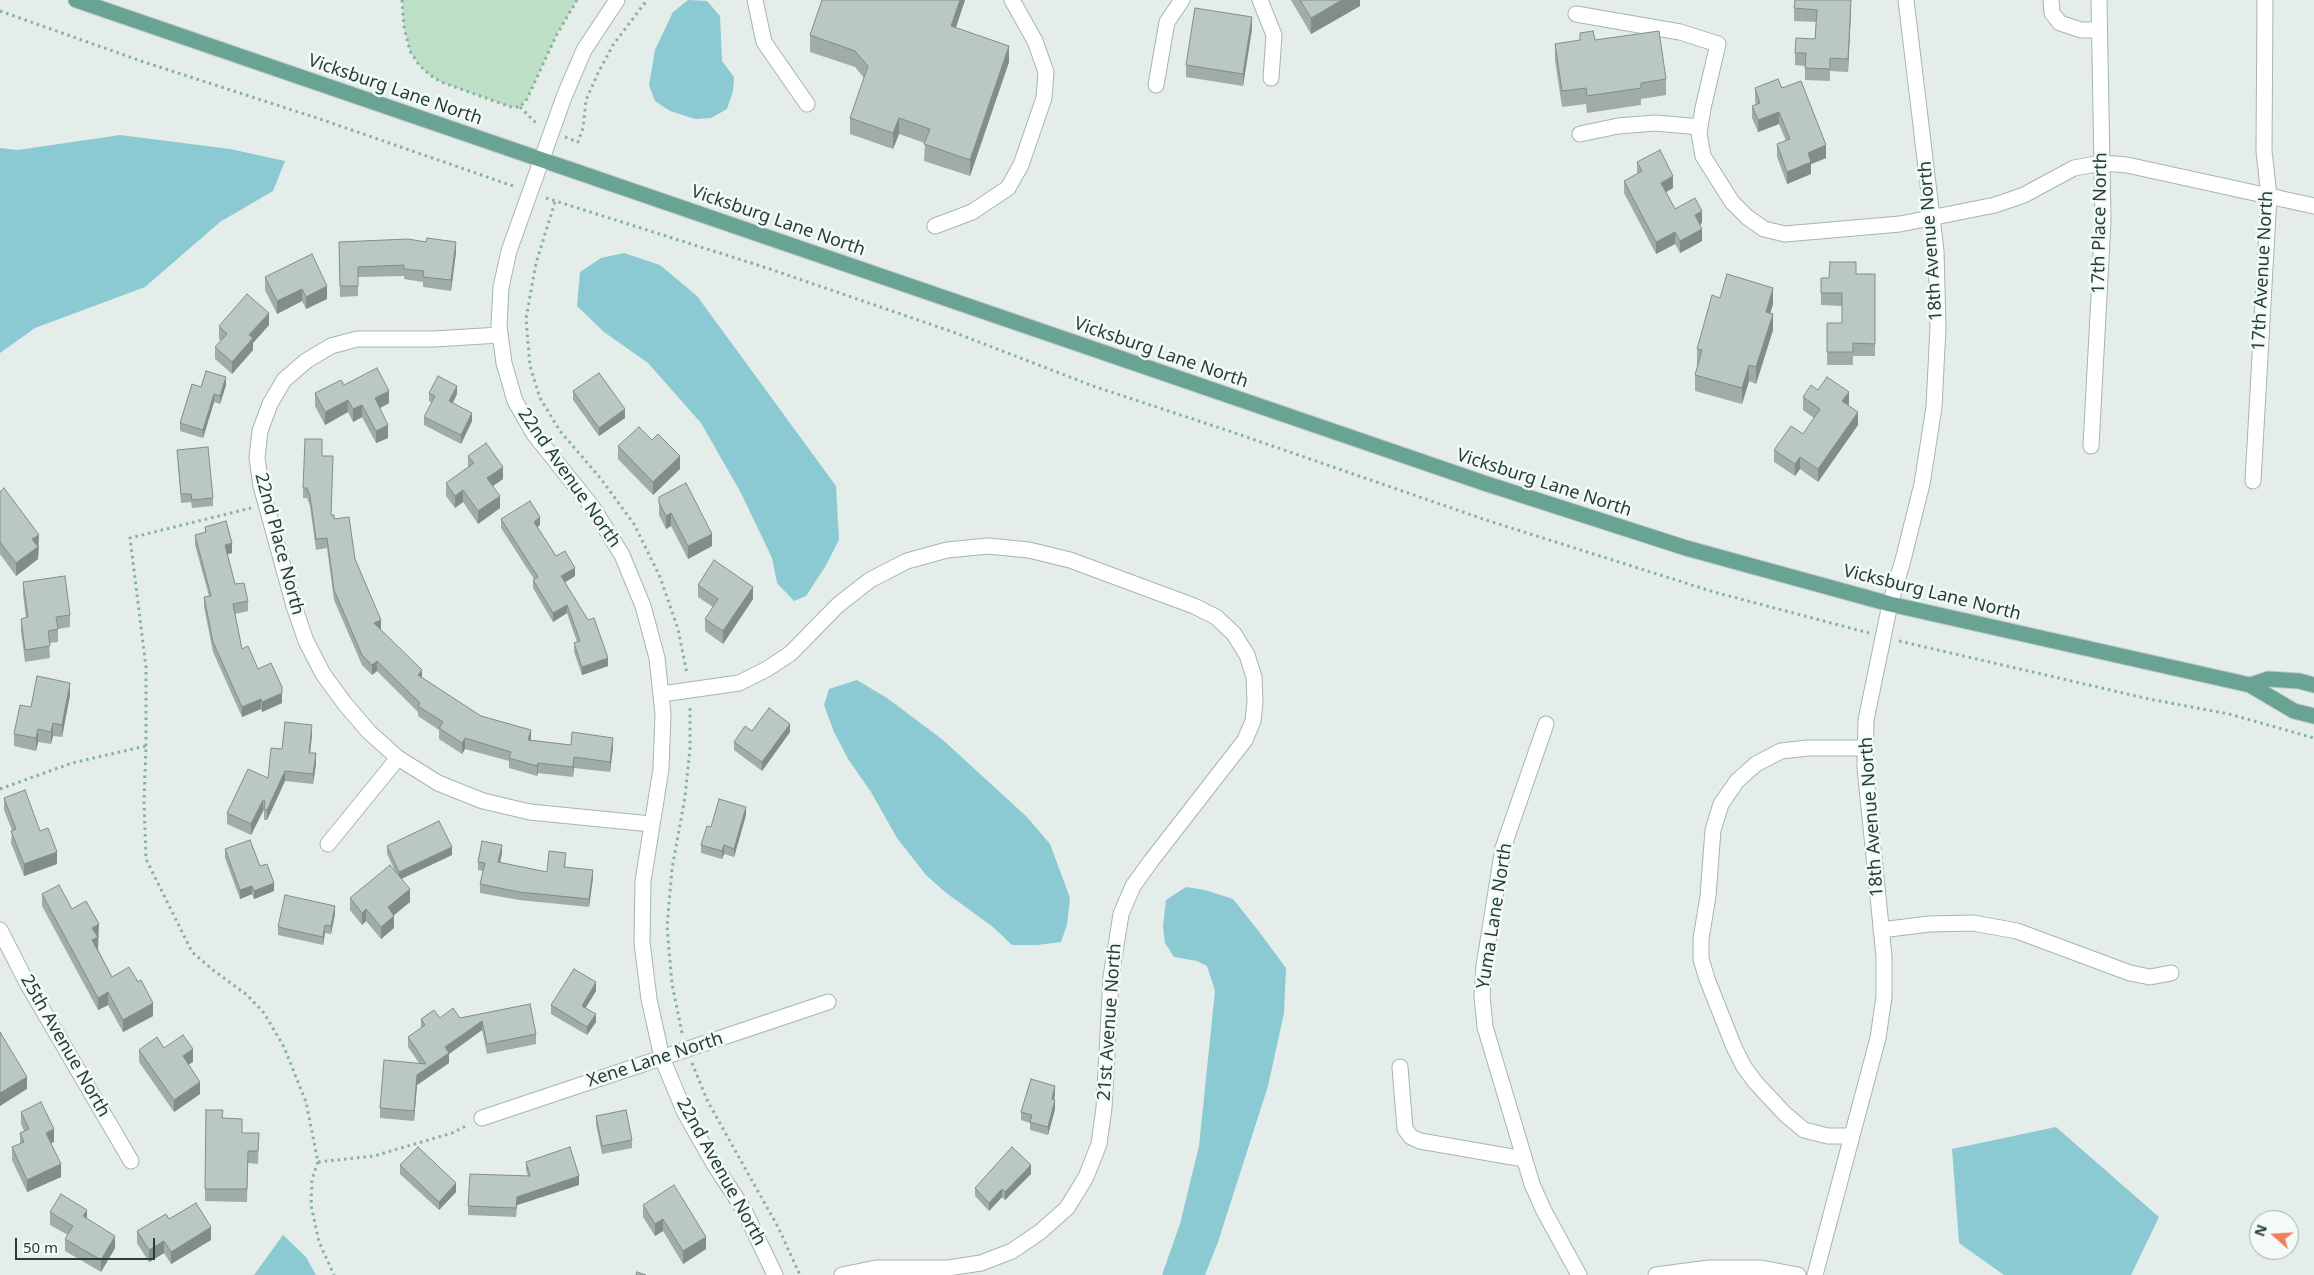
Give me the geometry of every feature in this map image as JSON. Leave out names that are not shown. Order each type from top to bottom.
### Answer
[{"type":"main road","name":"Vicksburg Lane North","points":[[76,0],[1484,483],[1686,548],[1890,604],[2250,685],[2294,711],[2314,716]]},
{"type":"main road","name":"Vicksburg Lane North","points":[[2250,685],[2268,680],[2299,681],[2314,684]]},
{"type":"street","name":"22nd Avenue North","points":[[617,0],[584,50],[564,97],[509,251],[501,288],[500,335],[504,364],[515,401],[534,434],[593,508],[622,555],[644,606],[657,658],[662,694],[662,769],[651,824],[643,882],[642,942],[648,999],[662,1058],[685,1113],[714,1164],[744,1210],[775,1275]]},
{"type":"street","points":[[755,0],[764,42],[807,104]]},
{"type":"street","points":[[935,226],[972,212],[1008,188],[1021,165],[1044,98],[1046,72],[1035,41],[1012,0]]},
{"type":"street","points":[[1156,85],[1167,22],[1182,0]]},
{"type":"street","points":[[1260,0],[1274,35],[1271,78]]},
{"type":"street","name":"18th Avenue North","points":[[1815,1275],[1878,1038],[1884,997],[1884,956],[1869,817],[1864,748],[1866,720],[1890,604],[1904,560],[1922,484],[1934,406],[1938,328],[1936,251],[1906,0]]},
{"type":"street","points":[[2051,0],[2052,13],[2060,23],[2081,30],[2099,30]]},
{"type":"street","name":"17th Place North","points":[[2091,446],[2102,272],[2099,0]]},
{"type":"street","name":"17th Avenue North","points":[[2253,481],[2269,196],[2264,151],[2265,0]]},
{"type":"street","points":[[1576,14],[1680,32],[1718,44],[1699,133],[1704,156],[1732,202],[1747,217],[1764,229],[1785,234],[1900,224],[1932,219],[1995,205],[2024,196],[2074,168],[2102,163],[2127,165],[2314,206]]},
{"type":"street","points":[[1580,134],[1618,126],[1655,123],[1700,127]]},
{"type":"street","name":"22nd Place North","points":[[500,335],[434,339],[357,339],[331,346],[306,361],[284,380],[270,404],[260,431],[257,458],[266,504],[294,606],[306,641],[324,674],[345,704],[369,732],[398,758],[438,782],[483,802],[530,812],[651,824]]},
{"type":"street","name":"21st Avenue North","points":[[662,694],[739,683],[767,670],[792,653],[838,605],[870,580],[907,561],[948,550],[988,546],[1029,550],[1070,560],[1194,606],[1216,617],[1234,634],[1247,655],[1254,677],[1256,702],[1253,721],[1245,740],[1235,756],[1138,880],[1121,914],[1111,977],[1104,1108],[1098,1144],[1086,1176],[1067,1208],[1040,1232],[1012,1251],[981,1263],[948,1268],[876,1268],[842,1275]]},
{"type":"street","name":"Yuma Lane North","points":[[1546,724],[1503,848],[1484,966],[1482,996],[1485,1027],[1532,1184],[1544,1211],[1579,1275]]},
{"type":"street","points":[[1852,1136],[1828,1136],[1804,1130],[1785,1114],[1756,1083],[1734,1047],[1707,979],[1701,959],[1701,940],[1708,896],[1713,830],[1721,804],[1737,781],[1756,764],[1781,752],[1808,748],[1864,748]]},
{"type":"street","points":[[328,844],[398,758]]},
{"type":"street","points":[[1881,930],[1929,924],[1973,923],[2017,930],[2130,973],[2150,976],[2171,973]]},
{"type":"street","name":"25th Avenue North","points":[[0,930],[27,983],[131,1161]]},
{"type":"street","name":"Xene Lane North","points":[[482,1118],[828,1002]]},
{"type":"street","points":[[1400,1067],[1405,1129],[1411,1137],[1420,1141],[1524,1158]]},
{"type":"street","points":[[1656,1275],[1709,1268],[1761,1268],[1798,1275]]},
{"type":"path","points":[[402,0],[404,27],[410,50],[419,65],[441,82],[511,106],[520,107],[533,122]]},
{"type":"path","points":[[520,107],[527,99],[556,36],[577,0]]},
{"type":"path","points":[[578,142],[583,128],[586,100],[598,73],[613,45],[647,0]]},
{"type":"path","points":[[0,11],[506,184]]},
{"type":"path","points":[[687,675],[678,629],[660,577],[634,524],[601,479],[560,431],[540,398],[530,366],[526,319],[536,263],[555,202],[767,268],[952,332],[1093,386],[1523,532],[1714,592],[1911,645],[2149,699],[2229,714],[2314,738]]},
{"type":"path","points":[[266,504],[130,538],[146,667],[144,802],[146,859],[192,952],[247,995],[264,1013],[284,1048],[306,1102],[318,1162],[312,1179],[311,1205],[319,1242],[334,1275]]},
{"type":"path","points":[[682,1033],[672,984],[666,926],[672,869],[685,797],[690,748],[690,710]]},
{"type":"path","points":[[0,789],[72,763],[146,746]]},
{"type":"path","points":[[694,1067],[708,1102],[773,1219],[800,1275]]},
{"type":"path","points":[[318,1162],[374,1156],[452,1133],[482,1118]]},
{"type":"green space","points":[[402,0],[577,0],[556,36],[527,99],[520,107],[511,107],[441,82],[419,65],[410,51],[404,27]]},
{"type":"water","points":[[688,0],[707,1],[720,16],[722,61],[734,77],[733,91],[727,109],[711,118],[695,119],[670,111],[655,101],[649,85],[655,50],[673,12]]},
{"type":"water","points":[[120,135],[230,149],[285,161],[273,191],[220,222],[145,287],[35,328],[0,353],[0,148],[18,150]]},
{"type":"water","points":[[624,253],[660,265],[697,296],[836,486],[839,540],[825,567],[806,596],[794,601],[777,583],[772,558],[741,493],[701,423],[648,363],[604,332],[577,306],[580,272],[601,258]]},
{"type":"water","points":[[857,680],[887,698],[943,740],[1027,817],[1050,844],[1070,898],[1067,925],[1061,942],[1037,945],[1012,945],[993,927],[945,892],[926,875],[897,838],[871,792],[848,759],[834,732],[824,705],[829,689]]},
{"type":"water","points":[[1186,887],[1205,890],[1233,899],[1257,929],[1286,968],[1284,1013],[1268,1086],[1218,1242],[1205,1275],[1162,1275],[1180,1224],[1199,1146],[1215,991],[1207,966],[1197,961],[1174,957],[1165,943],[1163,927],[1166,900]]},
{"type":"water","points":[[2056,1127],[2159,1217],[2131,1275],[2004,1275],[1959,1243],[1952,1149]]},
{"type":"water","points":[[283,1235],[306,1257],[316,1275],[254,1275]]},
{"type":"building","points":[[822,0],[960,0],[951,26],[1009,46],[970,160],[924,144],[930,129],[899,118],[893,133],[850,118],[868,66],[855,51],[810,35]]},
{"type":"building","points":[[1300,0],[1342,0],[1311,18]]},
{"type":"building","points":[[1795,0],[1851,0],[1848,59],[1830,58],[1830,69],[1805,68],[1806,53],[1795,53],[1796,38],[1815,39],[1817,10],[1794,8]]},
{"type":"building","points":[[1195,8],[1252,17],[1243,74],[1186,65]]},
{"type":"building","points":[[1593,31],[1595,40],[1659,31],[1666,79],[1641,83],[1641,88],[1587,96],[1586,88],[1562,91],[1555,44],[1580,40],[1580,33]]},
{"type":"building","points":[[1778,79],[1782,88],[1801,81],[1826,145],[1808,153],[1811,162],[1787,172],[1777,144],[1790,139],[1779,112],[1758,120],[1752,106],[1760,103],[1755,88]]},
{"type":"building","points":[[1660,150],[1673,176],[1661,183],[1675,209],[1695,198],[1702,211],[1695,215],[1702,229],[1680,241],[1675,232],[1656,242],[1624,181],[1642,171],[1637,162]]},
{"type":"building","points":[[427,238],[456,242],[451,280],[423,277],[424,271],[404,269],[404,265],[358,267],[358,286],[340,286],[339,242],[408,239],[426,242]]},
{"type":"building","points":[[312,254],[327,286],[306,297],[302,289],[277,301],[265,277]]},
{"type":"building","points":[[1830,262],[1856,262],[1856,274],[1875,274],[1875,344],[1853,343],[1853,352],[1827,352],[1827,323],[1842,323],[1842,293],[1821,293],[1821,278],[1829,278]]},
{"type":"building","points":[[1727,274],[1773,288],[1766,312],[1773,314],[1756,367],[1749,365],[1742,388],[1695,375],[1702,350],[1697,349],[1712,295],[1720,298]]},
{"type":"building","points":[[247,294],[269,313],[249,335],[253,338],[232,362],[215,347],[227,334],[219,326]]},
{"type":"building","points":[[377,368],[389,391],[375,398],[388,425],[376,431],[362,405],[353,409],[348,400],[325,412],[315,393],[341,380],[344,385]]},
{"type":"building","points":[[206,371],[226,377],[220,396],[214,394],[203,430],[180,423],[192,384],[201,387]]},
{"type":"building","points":[[599,373],[625,409],[599,428],[573,391]]},
{"type":"building","points":[[438,376],[457,386],[449,401],[472,413],[461,435],[424,417],[435,396],[429,393]]},
{"type":"building","points":[[1827,377],[1849,392],[1842,401],[1858,412],[1818,469],[1800,457],[1795,464],[1774,450],[1791,426],[1803,434],[1820,409],[1803,397],[1811,385],[1818,390]]},
{"type":"building","points":[[639,427],[652,440],[658,434],[680,456],[653,482],[618,446]]},
{"type":"building","points":[[305,439],[322,439],[322,456],[333,456],[331,515],[334,515],[334,519],[349,517],[355,559],[381,620],[374,623],[422,670],[418,675],[481,716],[531,730],[528,740],[571,745],[572,732],[613,738],[610,762],[574,757],[573,767],[538,763],[537,766],[509,758],[511,752],[465,738],[462,743],[439,728],[443,722],[418,706],[420,703],[377,661],[372,665],[362,655],[334,590],[327,538],[316,539],[310,496],[307,488],[303,488]]},
{"type":"building","points":[[486,443],[503,467],[487,478],[500,496],[478,511],[463,490],[455,496],[446,483],[474,463],[468,456]]},
{"type":"building","points":[[208,447],[213,498],[192,500],[191,494],[181,494],[177,450]]},
{"type":"building","points":[[686,483],[712,534],[688,546],[671,513],[666,516],[659,503],[659,497]]},
{"type":"building","points":[[4,488],[39,535],[32,539],[38,547],[16,563],[0,542],[0,492]]},
{"type":"building","points":[[530,501],[540,517],[534,522],[556,556],[565,551],[575,568],[561,576],[588,620],[594,618],[608,658],[582,667],[574,643],[580,641],[567,605],[553,613],[533,580],[538,577],[501,519]]},
{"type":"building","points":[[226,521],[232,543],[225,545],[235,584],[244,583],[248,601],[233,604],[242,649],[248,646],[258,669],[271,663],[282,687],[282,693],[262,702],[261,699],[242,707],[213,642],[204,597],[211,596],[195,535],[206,532],[205,527]]},
{"type":"building","points":[[714,560],[753,587],[723,631],[705,619],[718,599],[698,585]]},
{"type":"building","points":[[65,576],[70,615],[56,617],[58,629],[48,631],[50,646],[25,650],[21,619],[28,617],[23,582]]},
{"type":"building","points":[[37,676],[70,683],[62,725],[53,723],[51,732],[38,729],[36,738],[14,734],[20,705],[31,707]]},
{"type":"building","points":[[769,708],[790,724],[762,762],[734,742],[745,726],[752,731]]},
{"type":"building","points":[[285,722],[312,725],[309,753],[316,753],[313,774],[285,771],[267,810],[264,809],[265,801],[263,800],[251,824],[227,813],[248,769],[268,778],[271,748],[282,749]]},
{"type":"building","points":[[25,790],[40,831],[48,828],[57,852],[24,864],[11,831],[16,829],[4,798]]},
{"type":"building","points":[[719,799],[746,807],[734,849],[724,845],[722,851],[701,845],[707,826],[711,827]]},
{"type":"building","points":[[439,821],[452,847],[399,872],[387,846]]},
{"type":"building","points":[[250,840],[260,866],[267,864],[274,883],[254,891],[252,886],[240,890],[225,849]]},
{"type":"building","points":[[482,841],[502,845],[498,862],[547,872],[549,851],[566,853],[564,867],[593,870],[589,899],[519,892],[480,884],[485,863],[478,862]]},
{"type":"building","points":[[390,865],[410,889],[388,907],[394,916],[381,927],[366,909],[362,913],[350,898]]},
{"type":"building","points":[[59,885],[72,909],[86,901],[99,924],[92,928],[98,937],[92,940],[112,977],[129,967],[138,982],[141,980],[153,1003],[123,1020],[108,992],[98,998],[42,894]]},
{"type":"building","points":[[285,895],[335,906],[331,926],[325,925],[323,937],[278,927]]},
{"type":"building","points":[[574,969],[596,982],[582,1006],[596,1014],[587,1027],[551,1005]]},
{"type":"building","points":[[530,1004],[536,1034],[487,1044],[482,1021],[445,1047],[449,1053],[417,1075],[414,1111],[380,1108],[384,1060],[426,1064],[408,1037],[425,1025],[421,1019],[434,1010],[440,1018],[453,1008],[460,1018]]},
{"type":"building","points":[[0,1032],[27,1077],[0,1093]]},
{"type":"building","points":[[183,1035],[193,1049],[183,1056],[200,1082],[174,1100],[139,1050],[157,1037],[164,1048]]},
{"type":"building","points":[[1031,1079],[1055,1086],[1052,1099],[1055,1100],[1048,1127],[1030,1122],[1032,1115],[1021,1112]]},
{"type":"building","points":[[41,1102],[54,1129],[46,1133],[61,1164],[27,1180],[12,1147],[24,1142],[20,1133],[29,1129],[21,1112]]},
{"type":"building","points":[[206,1110],[223,1110],[222,1118],[242,1119],[242,1133],[259,1133],[258,1151],[248,1151],[247,1189],[205,1189]]},
{"type":"building","points":[[626,1110],[632,1140],[602,1146],[596,1116]]},
{"type":"building","points":[[418,1147],[456,1183],[439,1202],[400,1165]]},
{"type":"building","points":[[570,1147],[579,1176],[517,1197],[516,1208],[468,1206],[470,1174],[530,1176],[526,1162]]},
{"type":"building","points":[[1012,1147],[1031,1165],[1005,1192],[1002,1189],[989,1203],[975,1188]]},
{"type":"building","points":[[674,1185],[706,1237],[683,1251],[663,1219],[655,1224],[643,1205]]},
{"type":"building","points":[[61,1194],[87,1210],[83,1216],[115,1236],[101,1260],[65,1239],[73,1226],[50,1212]]},
{"type":"building","points":[[196,1203],[211,1227],[171,1252],[164,1241],[149,1250],[137,1231],[166,1214],[169,1219]]}]
